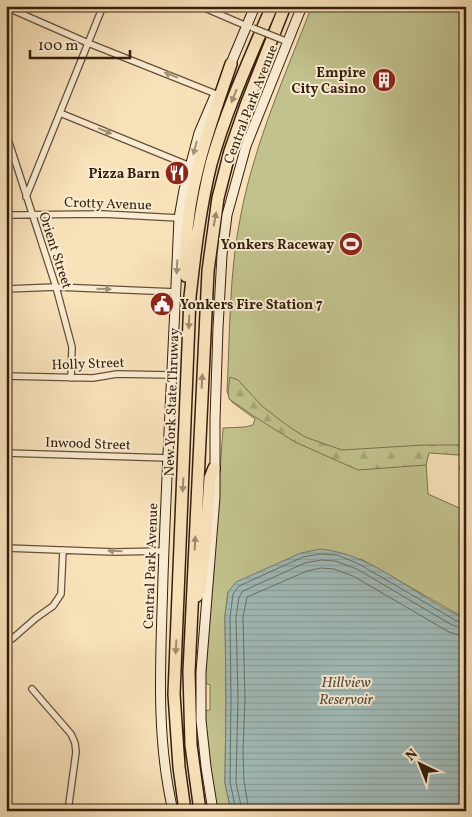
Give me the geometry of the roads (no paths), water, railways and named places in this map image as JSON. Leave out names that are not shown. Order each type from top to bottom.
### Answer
[{"type":"highway","name":"New York State Thruway","points":[[186,811],[178,767],[174,694],[190,297],[198,228],[211,165],[234,97],[272,6]]},
{"type":"highway","points":[[200,811],[189,721],[206,295],[214,222],[224,175],[238,128],[285,6]]},
{"type":"highway","points":[[190,297],[186,274],[188,222],[191,201],[206,140],[231,64]]},
{"type":"highway","points":[[192,609],[200,590],[210,478],[214,468]]},
{"type":"main road","name":"Central Park Avenue","points":[[173,811],[166,784],[160,701],[164,551],[180,218],[190,166],[199,133],[216,94],[250,27],[255,6]]},
{"type":"main road","name":"Central Park Avenue","points":[[213,811],[206,767],[201,690],[208,576],[214,516],[221,269],[227,215],[246,146],[285,42],[302,6]]},
{"type":"street","points":[[26,197],[103,6]]},
{"type":"street","points":[[200,6],[285,42]]},
{"type":"street","points":[[6,8],[216,94]]},
{"type":"street","points":[[60,112],[190,166]]},
{"type":"street","name":"Orient Street","points":[[7,135],[56,287],[72,346],[71,378]]},
{"type":"street","name":"Crotty Avenue","points":[[6,215],[103,214],[180,218]]},
{"type":"street","points":[[6,289],[56,287],[176,292]]},
{"type":"street","name":"Holly Street","points":[[6,376],[93,378],[117,374],[172,375]]},
{"type":"street","name":"Inwood Street","points":[[6,453],[169,458]]},
{"type":"street","points":[[6,548],[164,551]]},
{"type":"street","points":[[6,641],[12,639],[53,606],[60,594],[63,550]]},
{"type":"street","points":[[32,689],[70,734],[75,743],[76,752],[68,811]]},
{"type":"water","name":"Hillview Reservoir","points":[[320,549],[359,559],[466,619],[466,811],[231,811],[225,783],[225,616],[228,592],[236,582],[301,553]]},
{"type":"place","name":"Empire City Casino","points":[[384,80]]},
{"type":"place","name":"Pizza Barn","points":[[177,173]]},
{"type":"place","name":"Yonkers Raceway","points":[[351,244]]},
{"type":"place","name":"Yonkers Fire Station 7","points":[[162,304]]}]
